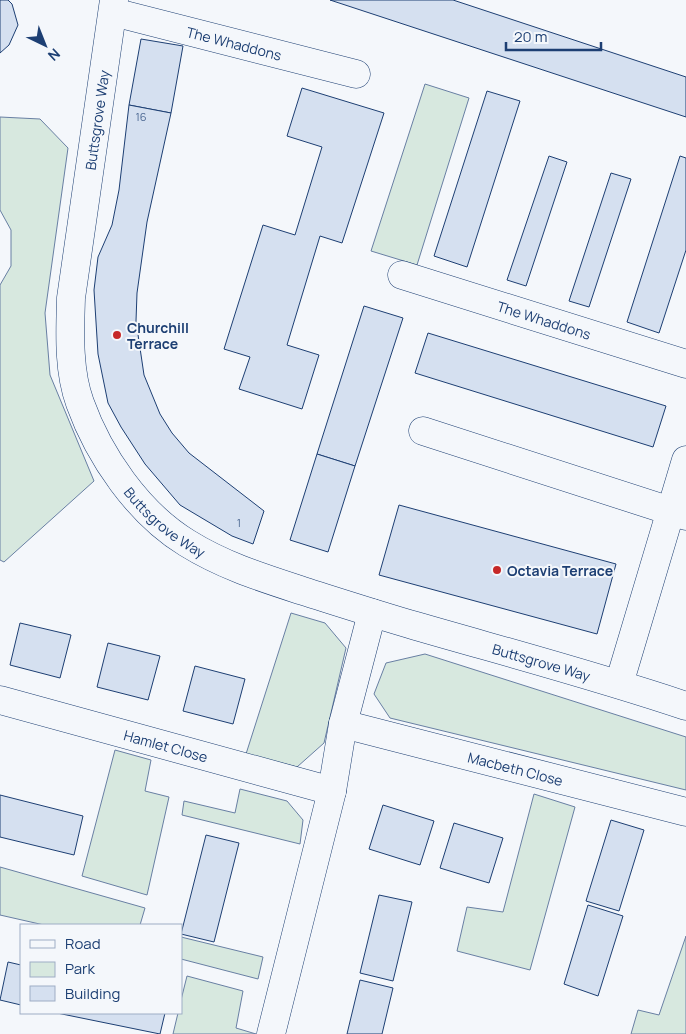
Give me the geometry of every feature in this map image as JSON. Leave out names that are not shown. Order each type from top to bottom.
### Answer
[{"type":"street","name":"The Whaddons","points":[[113,6],[356,74]]},
{"type":"street","name":"Buttsgrove Way","points":[[113,6],[71,298],[70,334],[73,371],[79,402],[97,442],[118,474],[148,512],[186,542],[232,568],[372,613],[618,684],[686,706]]},
{"type":"street","name":"The Whaddons","points":[[402,275],[686,364]]},
{"type":"street","points":[[423,432],[679,514]]},
{"type":"street","points":[[618,684],[679,514],[686,460]]},
{"type":"street","points":[[271,1034],[332,791],[343,724],[372,613]]},
{"type":"street","name":"Hamlet Close","points":[[0,700],[332,791]]},
{"type":"street","name":"Macbeth Close","points":[[343,724],[686,812]]},
{"type":"green space","points":[[425,84],[469,98],[417,265],[371,251]]},
{"type":"green space","points":[[0,117],[40,119],[68,148],[45,313],[50,375],[94,481],[4,562],[0,560],[0,285],[11,266],[11,230],[0,210]]},
{"type":"green space","points":[[291,613],[325,623],[346,648],[324,743],[297,767],[246,754]]},
{"type":"green space","points":[[425,654],[686,737],[686,790],[390,718],[374,694],[386,663]]},
{"type":"green space","points":[[115,750],[151,760],[145,791],[169,797],[147,895],[82,876]]},
{"type":"green space","points":[[240,789],[287,801],[303,820],[300,844],[182,815],[184,801],[235,813]]},
{"type":"green space","points":[[534,794],[575,807],[530,970],[457,951],[467,907],[503,912]]},
{"type":"green space","points":[[0,867],[145,908],[140,924],[40,924],[0,915]]},
{"type":"green space","points":[[686,936],[686,1034],[631,1034],[638,1010],[659,1015]]},
{"type":"green space","points":[[182,937],[263,957],[258,979],[182,959]]},
{"type":"green space","points":[[187,976],[243,991],[236,1028],[256,1034],[173,1034],[178,1014],[182,1014],[182,996]]},
{"type":"building","points":[[0,0],[8,0],[12,4],[18,25],[9,45],[0,53]]},
{"type":"building","points":[[330,0],[453,0],[686,77],[686,117]]},
{"type":"building","points":[[141,39],[183,46],[171,113],[129,105]]},
{"type":"building","name":"Churchill Terrace","points":[[302,88],[384,113],[342,243],[320,236],[287,345],[319,355],[302,409],[239,389],[250,357],[224,349],[263,225],[295,235],[322,147],[287,136]]},
{"type":"building","points":[[487,91],[520,101],[467,267],[434,256]]},
{"type":"building","name":"Churchill Terrace","points":[[129,105],[171,113],[147,222],[137,293],[136,321],[144,375],[160,414],[172,433],[189,453],[264,511],[253,544],[232,536],[180,505],[145,464],[108,403],[98,354],[94,290],[98,257],[112,225],[119,190]]},
{"type":"building","points":[[549,156],[567,162],[526,286],[507,280]]},
{"type":"building","points":[[680,156],[686,158],[686,250],[659,333],[627,322]]},
{"type":"building","points":[[611,173],[631,179],[589,307],[569,301]]},
{"type":"building","points":[[364,306],[403,318],[355,466],[317,454]]},
{"type":"building","points":[[428,333],[666,406],[653,447],[415,373]]},
{"type":"building","points":[[317,454],[355,466],[328,552],[290,540]]},
{"type":"building","name":"Octavia Terrace","points":[[399,505],[616,564],[597,634],[379,575]]},
{"type":"building","points":[[20,623],[71,635],[60,678],[10,665]]},
{"type":"building","points":[[108,643],[160,656],[148,700],[97,687]]},
{"type":"building","points":[[195,666],[245,679],[233,724],[183,711]]},
{"type":"building","points":[[0,795],[83,816],[74,855],[0,837]]},
{"type":"building","points":[[383,805],[434,821],[420,865],[369,849]]},
{"type":"building","points":[[611,820],[644,830],[619,911],[586,901]]},
{"type":"building","points":[[454,823],[503,838],[489,883],[440,868]]},
{"type":"building","points":[[206,835],[239,843],[214,942],[182,934]]},
{"type":"building","points":[[379,895],[412,902],[393,981],[360,973]]},
{"type":"building","points":[[588,905],[623,916],[598,996],[564,984]]},
{"type":"building","points":[[8,962],[20,965],[20,1005],[0,1000]]},
{"type":"building","points":[[360,980],[393,988],[382,1034],[347,1034]]},
{"type":"building","points":[[62,1014],[165,1014],[160,1034]]},
{"type":"place","name":"Churchill Terrace","points":[[117,335]]},
{"type":"place","name":"Octavia Terrace","points":[[497,570]]}]
